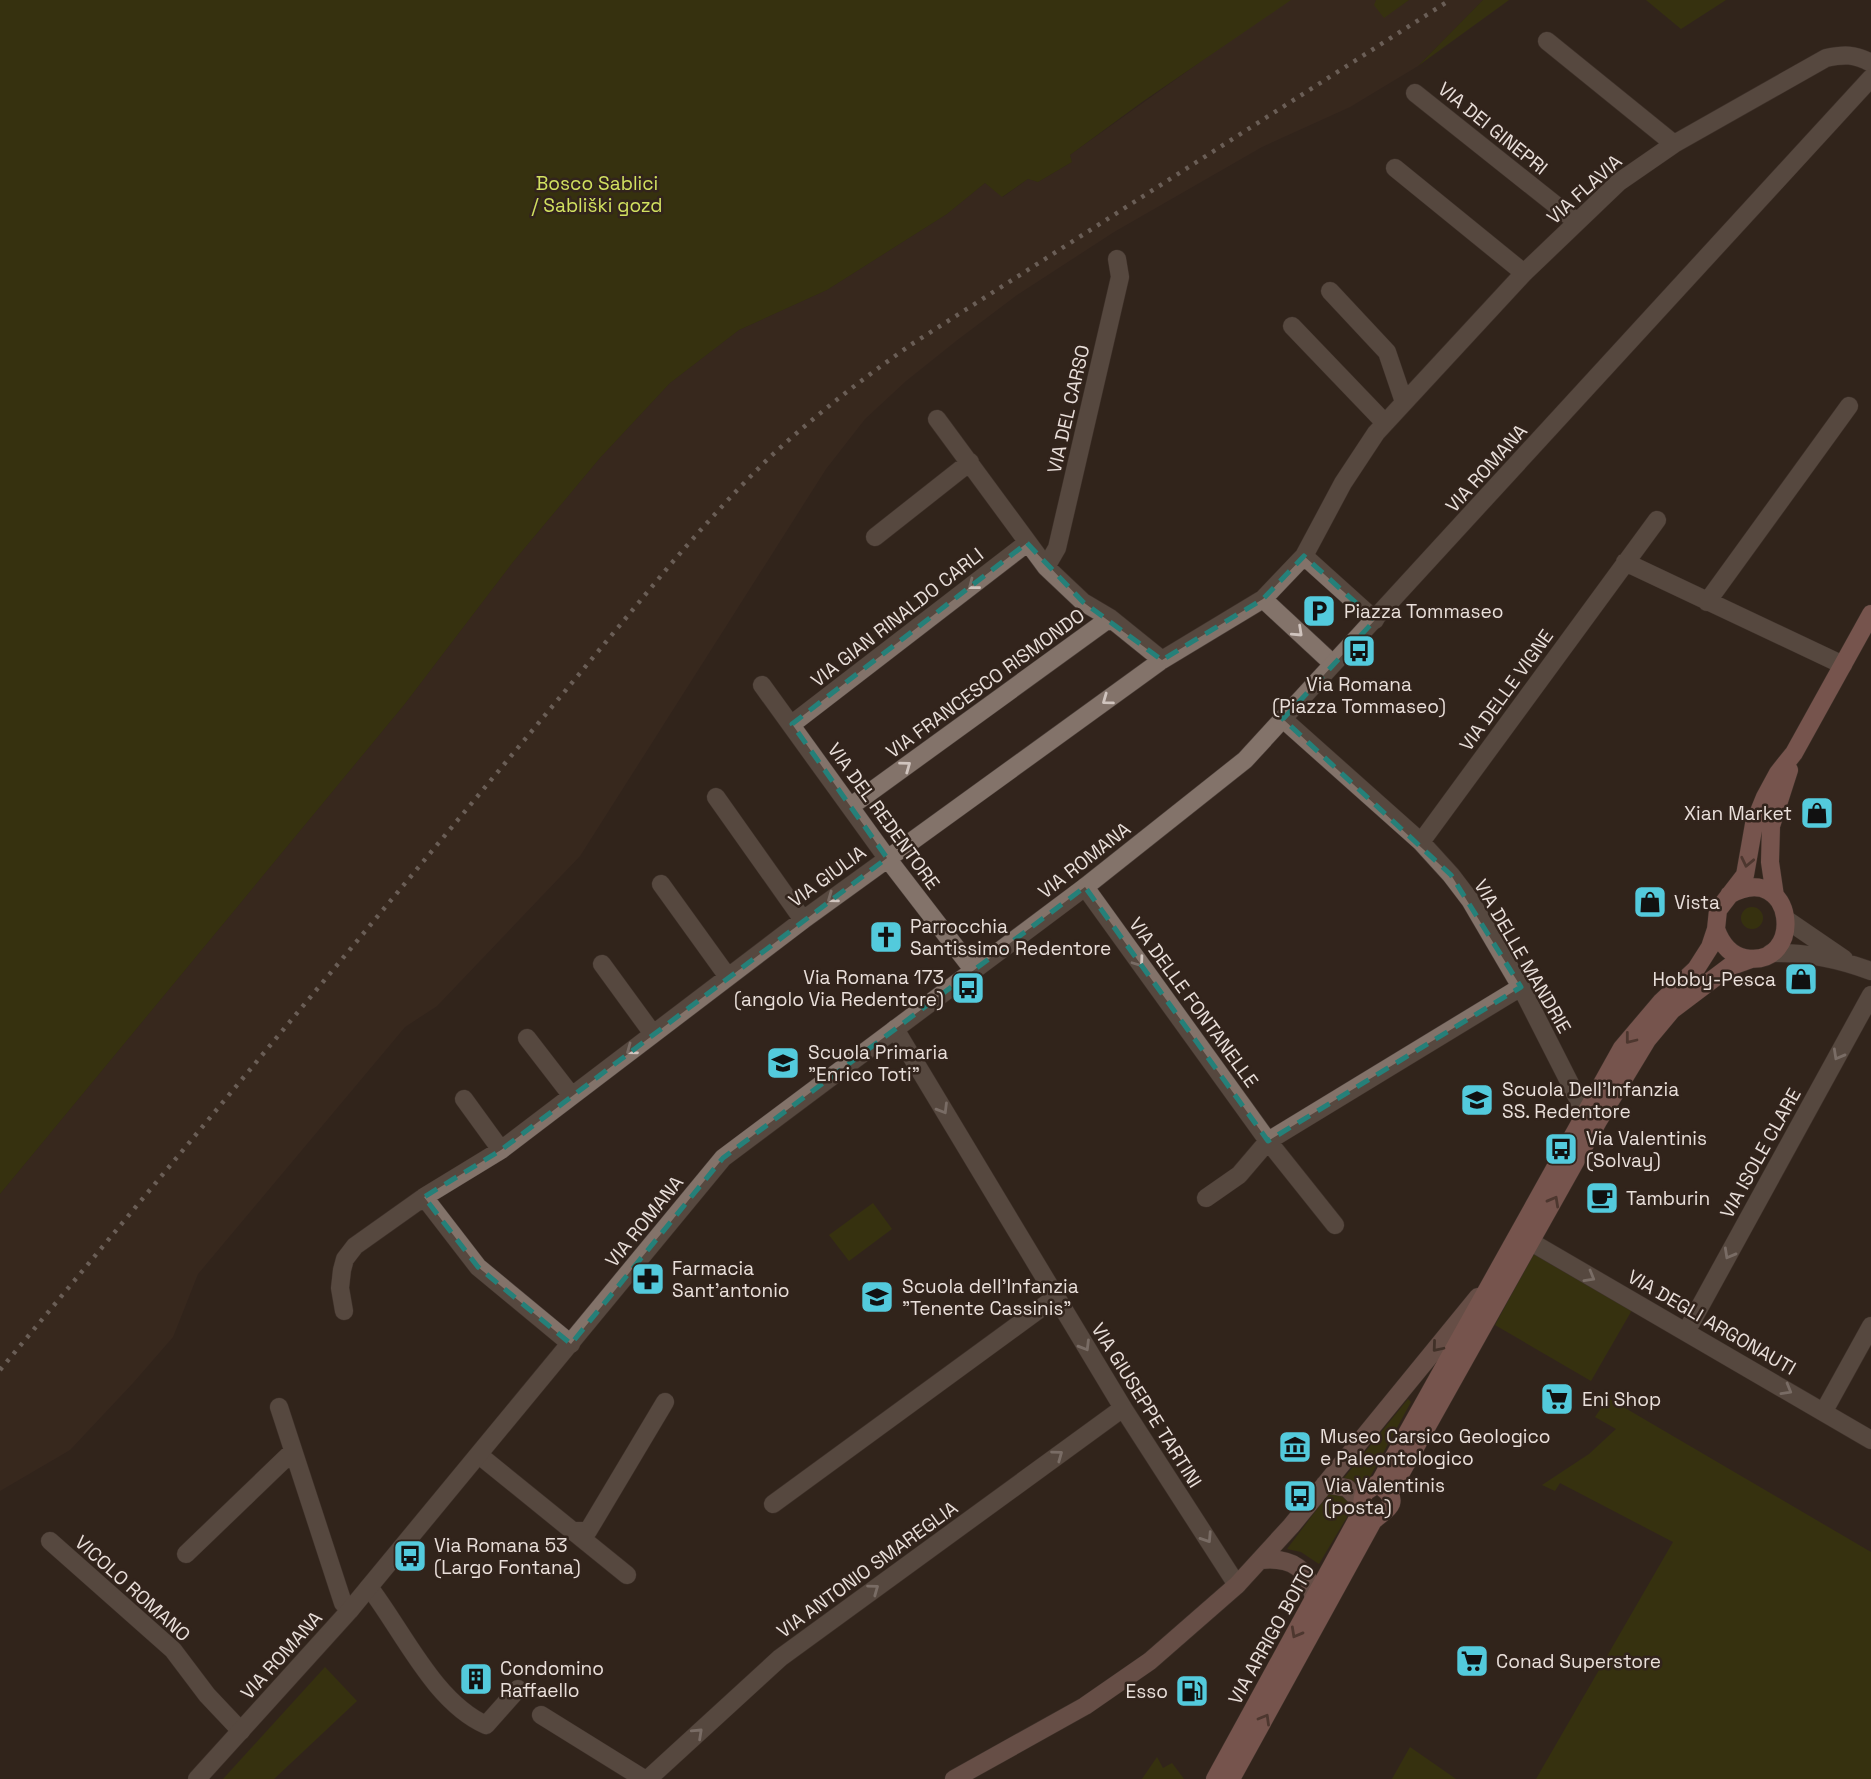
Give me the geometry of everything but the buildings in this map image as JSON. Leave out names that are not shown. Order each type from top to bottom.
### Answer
[{"type":"main road","points":[[1382,1490],[1502,1279],[1585,1113],[1622,1048],[1661,1002],[1696,969],[1710,947],[1718,910],[1745,875],[1754,824],[1765,797],[1794,753],[1871,614]]},
{"type":"main road","points":[[1775,896],[1770,862],[1771,826],[1794,753]]},
{"type":"main road","points":[[954,1779],[1085,1706],[1150,1661],[1262,1560],[1531,1242],[1598,1121],[1647,1040],[1680,1004],[1729,967],[1771,953],[1781,944],[1787,920],[1783,907],[1775,896],[1765,889],[1752,887],[1729,895]]},
{"type":"main road","points":[[1716,929],[1724,946],[1741,957],[1751,959]]},
{"type":"main road","points":[[1325,1484],[1347,1488],[1368,1509],[1388,1511],[1391,1500],[1382,1490]]},
{"type":"main road","points":[[1368,1509],[1365,1492],[1382,1490]]},
{"type":"main road","name":"VIA ARRIGO BOITO","points":[[1214,1779],[1368,1509]]},
{"type":"main road","name":"VIA ARRIGO BOITO","points":[[1231,1779],[1373,1521],[1368,1509]]},
{"type":"main road","points":[[1262,1560],[1283,1560],[1299,1568],[1311,1582],[1314,1600]]},
{"type":"street","points":[[1547,41],[1674,144]]},
{"type":"street","name":"VIA FLAVIA","points":[[1304,556],[1343,483],[1385,423],[1524,273],[1619,182],[1674,144],[1826,58],[1844,54],[1859,56],[1871,63]]},
{"type":"street","name":"VIA ROMANA","points":[[197,1779],[350,1610],[723,1158],[1085,887],[1245,760],[1871,78]]},
{"type":"street","name":"VIA DEI GINEPRI","points":[[1415,93],[1577,222]]},
{"type":"street","points":[[1395,168],[1524,273]]},
{"type":"street","name":"VIA DEL CARSO","points":[[1046,567],[1057,548],[1120,277],[1117,259]]},
{"type":"street","points":[[1330,291],[1387,352],[1404,402]]},
{"type":"street","points":[[1292,326],[1385,423]]},
{"type":"street","points":[[1707,602],[1849,406]]},
{"type":"street","points":[[937,419],[1046,567],[1083,602],[1110,618],[1162,660]]},
{"type":"street","points":[[875,537],[970,462]]},
{"type":"street","name":"VIA DELLE VIGNE","points":[[1421,842],[1657,520]]},
{"type":"street","name":"VIA GIAN RINALDO CARLI","points":[[792,724],[1027,543]]},
{"type":"street","points":[[1333,664],[1263,599],[1304,556],[1375,620]]},
{"type":"street","points":[[1625,562],[1843,665]]},
{"type":"street","name":"VIA GIULIA","points":[[344,1311],[340,1288],[345,1259],[355,1247],[424,1197],[501,1150],[803,919],[1162,660],[1263,599]]},
{"type":"street","name":"VIA FRANCESCO RISMONDO","points":[[851,806],[1110,618]]},
{"type":"street","name":"VIA DEL REDENTORE","points":[[762,685],[887,858],[974,971]]},
{"type":"street","name":"VIA DELLE MANDRIE","points":[[1283,719],[1421,842],[1451,875],[1470,900],[1521,987],[1585,1113]]},
{"type":"street","points":[[716,797],[803,919]]},
{"type":"street","points":[[661,884],[728,977]]},
{"type":"street","name":"VIA DELLE FONTANELLE","points":[[1085,887],[1268,1140],[1335,1225]]},
{"type":"street","points":[[1787,920],[1850,963]]},
{"type":"street","points":[[1771,953],[1794,952],[1850,963],[1871,971]]},
{"type":"street","points":[[601,964],[653,1034]]},
{"type":"street","points":[[1206,1198],[1240,1175],[1268,1140],[1521,987]]},
{"type":"street","name":"VIA ISOLE CLARE","points":[[1686,1332],[1871,995]]},
{"type":"street","name":"VIA GIUSEPPE TARTINI","points":[[895,1029],[1123,1408],[1237,1585]]},
{"type":"street","points":[[527,1038],[571,1095]]},
{"type":"street","points":[[464,1099],[501,1150]]},
{"type":"street","points":[[424,1197],[478,1267],[571,1345]]},
{"type":"street","name":"VIA DEGLI ARGONAUTI","points":[[1531,1242],[1871,1440]]},
{"type":"street","points":[[773,1504],[1056,1297]]},
{"type":"street","points":[[1824,1411],[1871,1326]]},
{"type":"street","points":[[573,1531],[588,1531],[665,1402]]},
{"type":"street","points":[[279,1407],[343,1603],[350,1610]]},
{"type":"street","name":"VIA ANTONIO SMAREGLIA","points":[[646,1779],[780,1658],[1123,1408]]},
{"type":"street","points":[[186,1554],[292,1452]]},
{"type":"street","points":[[480,1455],[628,1575]]},
{"type":"street","name":"VICOLO ROMANO","points":[[50,1541],[173,1650],[207,1695],[241,1731]]},
{"type":"street","points":[[369,1587],[443,1692],[475,1720],[486,1725],[518,1689]]},
{"type":"street","points":[[541,1715],[646,1779]]},
{"type":"highlighted area","points":[[1027,543],[1083,602],[1162,660],[1263,599],[1304,556],[1375,620],[1283,719],[1451,875],[1521,987],[1268,1141],[1085,887],[723,1158],[571,1344],[478,1267],[424,1197],[501,1150],[887,858],[792,724]]},
{"type":"shaded area","points":[[1287,0],[1376,0],[1375,5],[1384,17],[1409,0],[1483,0],[1418,66],[1350,107],[1262,147],[1114,232],[1017,295],[906,381],[865,419],[826,469],[580,856],[437,1006],[405,1027],[198,1274],[173,1337],[133,1383],[70,1450],[0,1491],[0,1194],[404,705],[513,562],[600,458],[670,383],[739,330],[827,290],[947,214],[985,183],[1003,197],[1028,179],[1038,182],[1072,162],[1070,155]]},
{"type":"green space","name":"Bosco Sablici / Sabliški gozd","points":[[0,0],[1291,0],[1070,155],[1072,162],[1038,182],[1028,179],[1002,197],[985,183],[947,214],[827,290],[739,330],[670,383],[600,458],[513,562],[404,705],[0,1194]]},
{"type":"green space","points":[[1376,0],[1409,0],[1384,18],[1374,5]]},
{"type":"green space","points":[[1483,0],[1509,0],[1418,66]]},
{"type":"green space","points":[[1646,0],[1726,0],[1681,29]]},
{"type":"green space","points":[[1752,907],[1760,910],[1763,918],[1760,926],[1752,929],[1744,926],[1741,918],[1744,910]]},
{"type":"green space","points":[[873,1203],[892,1229],[849,1261],[829,1235]]},
{"type":"green space","points":[[1535,1251],[1632,1310],[1591,1381],[1495,1325]]},
{"type":"green space","points":[[1608,1398],[1871,1552],[1871,1779],[1536,1779],[1673,1542],[1560,1483],[1555,1491],[1542,1485],[1589,1454],[1616,1429],[1595,1417]]},
{"type":"green space","points":[[1408,1399],[1411,1402],[1370,1477],[1359,1488],[1344,1478]]},
{"type":"green space","points":[[1330,1492],[1338,1493],[1352,1502],[1350,1512],[1319,1564],[1301,1552],[1287,1549]]},
{"type":"green space","points":[[325,1667],[357,1701],[274,1779],[223,1779]]},
{"type":"green space","points":[[1410,1747],[1456,1779],[1392,1779]]},
{"type":"green space","points":[[1157,1757],[1163,1768],[1172,1763],[1184,1779],[1142,1779]]},
{"type":"railway","points":[[0,1370],[670,565],[718,510],[769,458],[839,398],[912,344],[1450,0]]},
{"type":"place","name":"Piazza Tommaseo","points":[[1319,611]]},
{"type":"place","name":"Via Romana (Piazza Tommaseo)","points":[[1359,651]]},
{"type":"place","name":"Xian Market","points":[[1817,813]]},
{"type":"place","name":"Vista","points":[[1650,902]]},
{"type":"place","name":"Parrocchia Santissimo Redentore","points":[[886,937]]},
{"type":"place","name":"Hobby-Pesca","points":[[1801,979]]},
{"type":"place","name":"Via Romana 173 (angolo Via Redentore)","points":[[968,988]]},
{"type":"place","name":"Scuola Primaria \"Enrico Toti\"","points":[[783,1063]]},
{"type":"place","name":"Scuola Dell'Infanzia SS. Redentore","points":[[1477,1100]]},
{"type":"place","name":"Via Valentinis (Solvay)","points":[[1561,1149]]},
{"type":"place","name":"Tamburin","points":[[1602,1198]]},
{"type":"place","name":"Farmacia Sant'antonio","points":[[648,1279]]},
{"type":"place","name":"Scuola dell'Infanzia \"Tenente Cassinis\"","points":[[877,1297]]},
{"type":"place","name":"Eni Shop","points":[[1557,1399]]},
{"type":"place","name":"Museo Carsico Geologico e Paleontologico","points":[[1295,1447]]},
{"type":"place","name":"Via Valentinis (posta)","points":[[1300,1496]]},
{"type":"place","name":"Via Romana 53 (Largo Fontana)","points":[[410,1556]]},
{"type":"place","name":"Conad Superstore","points":[[1472,1661]]},
{"type":"place","name":"Condomino Raffaello","points":[[476,1679]]},
{"type":"place","name":"Esso","points":[[1192,1691]]}]
